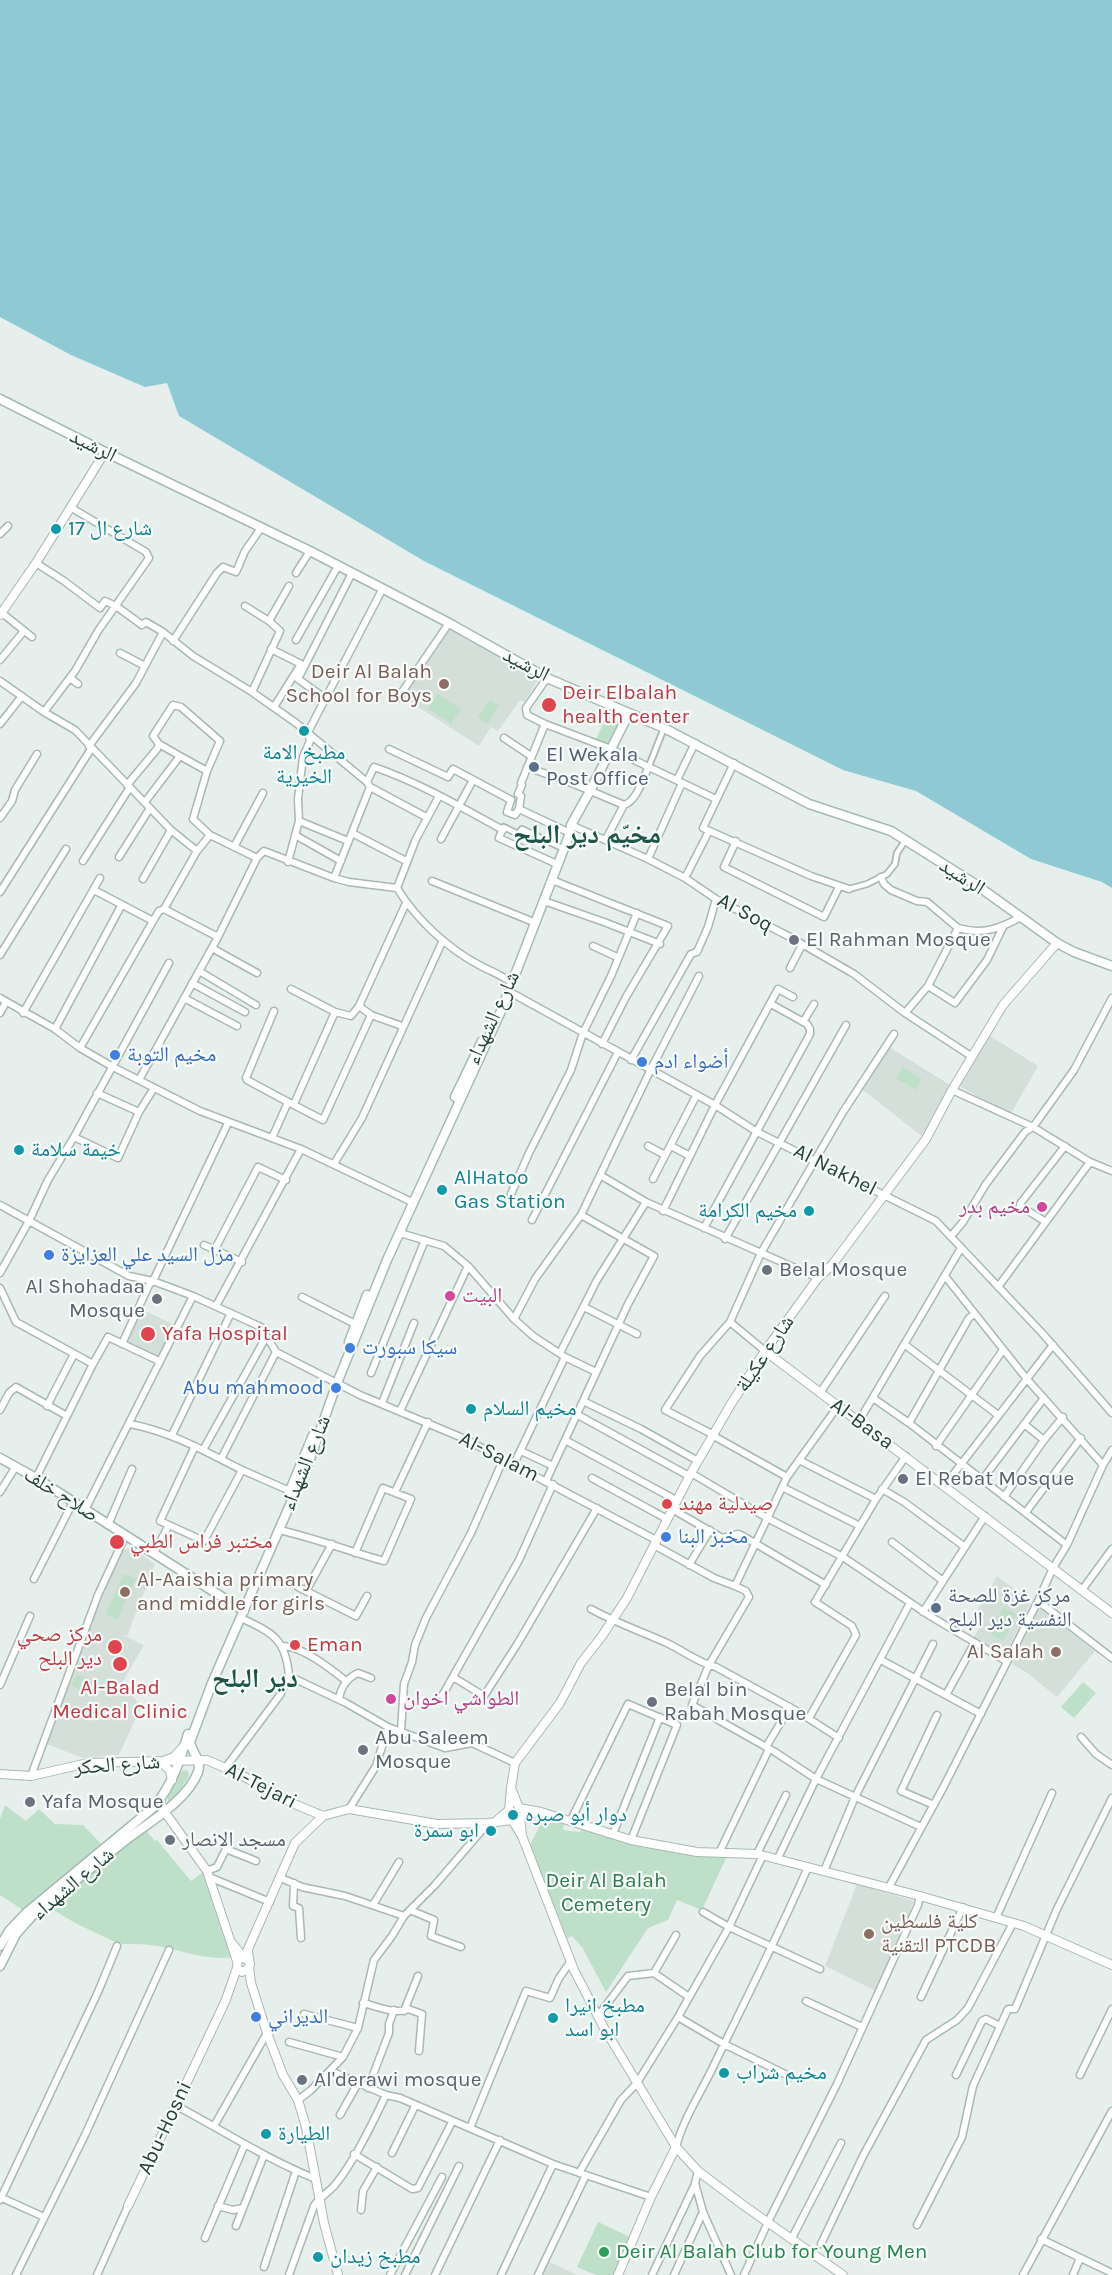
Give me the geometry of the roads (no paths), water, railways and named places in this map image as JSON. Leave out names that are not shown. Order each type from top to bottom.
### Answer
[{"type":"main road","name":"الرشيد","points":[[0,399],[383,588],[548,678],[664,728],[809,804],[880,826],[975,884],[1057,943],[1112,966]]},
{"type":"main road","name":"شارع الشهداء","points":[[0,1946],[9,1931],[26,1913],[142,1819],[160,1800],[172,1780],[200,1700],[310,1459],[355,1324],[455,1109],[480,1061],[571,829],[629,713]]},
{"type":"main road","name":"شارع الشهداء","points":[[0,1966],[16,1934],[32,1917],[181,1797],[196,1775],[198,1761],[190,1742],[212,1683],[411,1202]]},
{"type":"main road","name":"صلاح خلف","points":[[0,1458],[154,1553],[241,1613]]},
{"type":"main road","points":[[0,1463],[35,1480],[123,1541],[241,1613]]},
{"type":"street","points":[[32,637],[1,614],[36,563],[105,452]]},
{"type":"street","points":[[44,712],[70,678],[98,631],[147,562],[149,555],[70,507]]},
{"type":"street","points":[[0,534],[8,526]]},
{"type":"street","points":[[173,641],[217,573],[223,567],[236,572],[245,551],[261,528]]},
{"type":"street","points":[[296,573],[310,551]]},
{"type":"street","points":[[36,563],[100,608],[105,602],[116,606],[142,625],[146,622],[164,632],[173,641],[309,732],[369,785],[426,818]]},
{"type":"street","points":[[296,640],[338,566]]},
{"type":"street","points":[[326,699],[298,679],[352,573]]},
{"type":"street","points":[[269,621],[289,586]]},
{"type":"street","points":[[288,862],[298,821],[303,758],[310,741],[309,732],[383,588]]},
{"type":"street","points":[[245,606],[269,621],[279,631],[252,692]]},
{"type":"street","points":[[398,698],[449,622]]},
{"type":"street","points":[[0,660],[24,632]]},
{"type":"street","points":[[0,892],[90,748],[136,683],[164,632]]},
{"type":"street","points":[[272,649],[301,664],[274,707]]},
{"type":"street","points":[[120,652],[145,666]]},
{"type":"street","points":[[70,678],[78,684]]},
{"type":"street","points":[[548,678],[525,711],[527,715],[611,749],[716,799]]},
{"type":"street","points":[[0,681],[44,712],[75,730],[171,830],[197,851]]},
{"type":"street","points":[[0,724],[22,696]]},
{"type":"street","points":[[207,771],[159,744],[153,736],[173,705],[181,707],[220,741],[207,771],[193,819],[210,835],[257,858]]},
{"type":"street","points":[[389,749],[448,777],[453,768],[511,800],[507,812],[514,815],[519,809],[522,796],[518,794],[527,767],[545,724]]},
{"type":"street","points":[[527,767],[624,805],[630,803],[634,798],[664,728]]},
{"type":"street","points":[[504,738],[531,756]]},
{"type":"street","points":[[648,859],[695,743]]},
{"type":"street","points":[[83,861],[128,786],[159,744]]},
{"type":"street","points":[[0,818],[38,754]]},
{"type":"street","points":[[119,857],[147,805],[180,756]]},
{"type":"street","points":[[734,764],[703,828],[709,831],[839,887],[849,889],[881,877],[895,864],[897,853],[905,840]]},
{"type":"street","points":[[333,878],[352,832],[374,767],[503,828],[518,834],[522,829],[564,849]]},
{"type":"street","points":[[441,839],[473,780]]},
{"type":"street","points":[[234,847],[263,793]]},
{"type":"street","points":[[139,1080],[218,937],[257,858],[264,851],[333,878],[397,888],[406,861],[439,796]]},
{"type":"street","points":[[606,839],[624,805]]},
{"type":"street","name":"Al Soq","points":[[519,809],[571,829],[606,839],[686,878],[716,899],[790,937],[854,974],[905,1013],[971,1056]]},
{"type":"street","points":[[298,821],[348,841]]},
{"type":"street","points":[[503,828],[499,838],[558,864]]},
{"type":"street","points":[[143,879],[171,830]]},
{"type":"street","points":[[686,878],[709,831]]},
{"type":"street","points":[[352,832],[406,861]]},
{"type":"street","points":[[80,1048],[159,911],[164,909],[197,851],[210,835]]},
{"type":"street","points":[[295,835],[341,861]]},
{"type":"street","points":[[736,841],[724,867],[824,917],[839,887]]},
{"type":"street","points":[[0,955],[66,849]]},
{"type":"street","points":[[881,877],[884,884],[891,890],[917,901],[927,902],[958,928],[974,932],[1003,927],[1021,917]]},
{"type":"street","points":[[22,1013],[100,878]]},
{"type":"street","points":[[552,880],[668,926],[660,944],[626,997],[602,1044]]},
{"type":"street","points":[[432,881],[536,923]]},
{"type":"street","name":"Al Nakhel","points":[[397,888],[406,903],[443,940],[477,965],[583,1033],[696,1095],[757,1132],[928,1215],[951,1236],[1053,1345],[1112,1413]]},
{"type":"street","points":[[94,890],[153,921]]},
{"type":"street","points":[[631,1060],[691,954],[697,952],[708,927],[716,899]]},
{"type":"street","points":[[544,901],[660,944]]},
{"type":"street","points":[[291,989],[336,1012],[351,1016],[358,1006],[406,903]]},
{"type":"street","points":[[55,1029],[121,906]]},
{"type":"street","points":[[164,909],[218,937]]},
{"type":"street","points":[[511,1194],[571,1070],[583,1033],[611,976],[637,913]]},
{"type":"street","points":[[928,986],[956,1003],[987,960],[1003,927]]},
{"type":"street","points":[[905,1013],[928,986],[958,928]]},
{"type":"street","points":[[334,1164],[362,1118],[443,940]]},
{"type":"street","name":"شارع عكيلة","points":[[509,1810],[515,1763],[560,1702],[581,1663],[612,1621],[712,1435],[765,1351],[818,1278],[832,1265],[926,1139],[971,1056],[1003,1005],[1057,943]]},
{"type":"street","points":[[790,968],[802,945]]},
{"type":"street","points":[[592,946],[617,957]]},
{"type":"street","points":[[212,948],[257,973]]},
{"type":"street","points":[[0,1273],[29,1221],[48,1180],[169,963]]},
{"type":"street","points":[[199,971],[256,1005]]},
{"type":"street","points":[[514,1319],[535,1279],[581,1215],[650,1071],[699,976]]},
{"type":"street","points":[[192,983],[245,1012]]},
{"type":"street","points":[[663,1211],[715,1106],[778,989],[794,997]]},
{"type":"street","points":[[184,998],[237,1026]]},
{"type":"street","points":[[951,1236],[963,1222],[986,1184],[1025,1132],[1033,1127],[1074,1070],[1112,998]]},
{"type":"street","points":[[0,1013],[3,1000],[22,1013],[55,1029],[80,1048],[154,1088],[228,1123],[301,1149],[411,1202]]},
{"type":"street","points":[[704,1228],[810,1034],[810,1029],[804,1022],[771,1004]]},
{"type":"street","points":[[804,1022],[814,1004]]},
{"type":"street","points":[[358,1006],[371,1015],[402,1026]]},
{"type":"street","points":[[274,1011],[246,1078],[324,1120],[371,1015]]},
{"type":"street","points":[[272,1138],[336,1012]]},
{"type":"street","points":[[725,1239],[846,1025]]},
{"type":"street","points":[[787,1477],[665,1410],[700,1356],[730,1322],[761,1253],[843,1112],[894,1034]]},
{"type":"street","points":[[532,1220],[618,1052]]},
{"type":"street","points":[[74,1137],[118,1158],[139,1112],[154,1088]]},
{"type":"street","points":[[952,1090],[1033,1127],[1090,1162],[1112,1171]]},
{"type":"street","points":[[97,1093],[139,1112]]},
{"type":"street","points":[[653,1179],[696,1095]]},
{"type":"street","points":[[122,1344],[228,1123]]},
{"type":"street","points":[[648,1146],[665,1155]]},
{"type":"street","points":[[670,1146],[690,1156]]},
{"type":"street","points":[[1046,1222],[1020,1204],[1065,1146]]},
{"type":"street","points":[[216,1306],[242,1262],[301,1149]]},
{"type":"street","points":[[998,1287],[1090,1162]]},
{"type":"street","points":[[215,1249],[258,1167],[286,1180]]},
{"type":"street","points":[[600,1175],[645,1203],[818,1278]]},
{"type":"street","points":[[514,1464],[584,1307],[645,1203]]},
{"type":"street","points":[[0,1206],[129,1276],[153,1281],[193,1296],[261,1327],[276,1352],[221,1459]]},
{"type":"street","points":[[546,1480],[619,1324],[654,1256],[581,1215]]},
{"type":"street","points":[[399,1233],[444,1246],[468,1266],[514,1319],[533,1336],[596,1372]]},
{"type":"street","points":[[371,1373],[425,1240]]},
{"type":"street","points":[[204,1245],[242,1262]]},
{"type":"street","points":[[859,1421],[961,1248]]},
{"type":"street","points":[[400,1411],[468,1266]]},
{"type":"street","points":[[945,1276],[1026,1378],[1063,1417],[1103,1465]]},
{"type":"street","points":[[0,1288],[16,1322],[93,1364]]},
{"type":"street","points":[[85,1510],[193,1296]]},
{"type":"street","points":[[820,1393],[885,1296]]},
{"type":"street","points":[[302,1297],[355,1324]]},
{"type":"street","points":[[584,1307],[637,1334]]},
{"type":"street","points":[[172,1435],[231,1313]]},
{"type":"street","points":[[909,1423],[969,1318],[974,1314]]},
{"type":"street","name":"Al-Basa","points":[[730,1322],[820,1393],[1112,1613]]},
{"type":"street","points":[[382,1403],[414,1323]]},
{"type":"street","points":[[35,1480],[108,1337],[159,1361]]},
{"type":"street","points":[[203,1450],[266,1337]]},
{"type":"street","points":[[904,1344],[998,1415]]},
{"type":"street","points":[[945,1485],[1053,1345]]},
{"type":"street","points":[[936,1446],[1003,1350]]},
{"type":"street","name":"Al-Salam","points":[[276,1352],[335,1382],[428,1422],[546,1480],[597,1508],[689,1565],[735,1586]]},
{"type":"street","points":[[47,1406],[74,1354]]},
{"type":"street","points":[[0,1410],[9,1393],[16,1387],[67,1416]]},
{"type":"street","points":[[873,1398],[1026,1512],[1066,1545]]},
{"type":"street","points":[[982,1480],[1044,1398]]},
{"type":"street","points":[[583,1401],[641,1429],[698,1461]]},
{"type":"street","points":[[838,1406],[787,1477],[735,1586],[746,1591],[749,1597],[709,1665],[692,1705],[768,1748],[816,1779],[921,1827]]},
{"type":"street","points":[[578,1415],[843,1557],[974,1644],[1006,1661]]},
{"type":"street","points":[[1004,1497],[1063,1417]]},
{"type":"street","points":[[395,1492],[428,1422]]},
{"type":"street","points":[[130,1424],[172,1435],[290,1491]]},
{"type":"street","points":[[1024,1424],[1044,1440]]},
{"type":"street","points":[[1026,1512],[1081,1438]]},
{"type":"street","points":[[565,1440],[676,1500]]},
{"type":"street","points":[[195,1446],[160,1521],[204,1541],[242,1470]]},
{"type":"street","points":[[889,1887],[981,1714],[1112,1450]]},
{"type":"street","points":[[521,1451],[553,1466]]},
{"type":"street","points":[[809,1718],[856,1635],[852,1626],[815,1602],[882,1489],[906,1456]]},
{"type":"street","points":[[400,1731],[404,1684],[415,1645],[426,1618],[471,1533],[503,1460]]},
{"type":"street","points":[[799,1460],[876,1499]]},
{"type":"street","points":[[108,1525],[132,1469]]},
{"type":"street","points":[[0,1492],[13,1471]]},
{"type":"street","points":[[592,1478],[667,1519]]},
{"type":"street","points":[[442,1696],[519,1560],[553,1484]]},
{"type":"street","points":[[783,1487],[860,1526]]},
{"type":"street","points":[[279,1530],[332,1544],[355,1553],[384,1561],[411,1499],[383,1488],[355,1553]]},
{"type":"street","points":[[882,1489],[904,1502],[965,1547]]},
{"type":"street","points":[[34,1579],[71,1506]]},
{"type":"street","points":[[453,1677],[484,1696],[597,1508]]},
{"type":"street","points":[[672,1509],[722,1538],[738,1534],[826,1585]]},
{"type":"street","points":[[923,1611],[985,1516]]},
{"type":"street","points":[[154,1553],[169,1525]]},
{"type":"street","points":[[689,1565],[710,1530]]},
{"type":"street","points":[[31,1776],[98,1595],[123,1541]]},
{"type":"street","points":[[892,1542],[943,1581]]},
{"type":"street","points":[[306,1591],[332,1544]]},
{"type":"street","points":[[1082,1590],[1112,1549]]},
{"type":"street","points":[[298,1587],[356,1616],[368,1596]]},
{"type":"street","points":[[1038,1601],[1112,1658]]},
{"type":"street","points":[[778,1858],[816,1779],[910,1603]]},
{"type":"street","points":[[591,1609],[612,1621],[669,1644],[716,1667],[790,1707],[839,1738]]},
{"type":"street","points":[[226,1767],[280,1695],[289,1676],[282,1646],[241,1613]]},
{"type":"street","points":[[0,1685],[30,1616]]},
{"type":"street","points":[[824,1871],[855,1797],[933,1644]]},
{"type":"street","points":[[946,1695],[974,1644]]},
{"type":"street","points":[[282,1646],[289,1646],[311,1657],[329,1667],[346,1681]]},
{"type":"street","points":[[881,1660],[981,1714]]},
{"type":"street","points":[[339,1699],[346,1681],[358,1673],[371,1678]]},
{"type":"street","points":[[289,1676],[339,1699],[388,1727],[445,1748],[472,1743],[515,1763]]},
{"type":"street","points":[[570,1822],[628,1704],[677,1725],[631,1840]]},
{"type":"street","points":[[720,1851],[768,1748],[790,1707]]},
{"type":"street","points":[[934,1805],[901,1791],[937,1715]]},
{"type":"street","points":[[612,1834],[660,1717]]},
{"type":"street","points":[[349,1809],[376,1766],[388,1727]]},
{"type":"street","points":[[1081,1737],[1095,1754],[1112,1765]]},
{"type":"street","points":[[172,1780],[170,1771],[161,1762],[177,1754],[185,1743]]},
{"type":"street","name":"شارع الحكر","points":[[0,1774],[31,1776],[88,1763],[198,1761]]},
{"type":"street","name":"Al-Tejari","points":[[198,1761],[211,1761],[226,1767],[292,1803],[323,1816]]},
{"type":"street","points":[[511,1788],[522,1836],[571,1961],[598,2016],[676,2147],[698,2171],[792,2238],[832,2271],[843,2275]]},
{"type":"street","points":[[996,1918],[1052,1793]]},
{"type":"street","points":[[538,2275],[583,2174],[621,2100],[637,2084],[729,1927],[786,1795]]},
{"type":"street","points":[[917,2225],[962,2137],[973,2086],[1000,2026],[1008,2009],[1015,2009],[1058,1909],[1112,1798]]},
{"type":"street","points":[[160,1800],[164,1811],[208,1874],[232,1943],[251,1983],[283,2075],[298,2100],[338,2275]]},
{"type":"street","points":[[298,2100],[331,2071],[343,2057],[358,2028],[374,1960],[393,1936],[404,1916],[492,1822],[512,1807],[517,1815]]},
{"type":"street","points":[[323,1816],[349,1809],[437,1824],[492,1822],[540,1812],[631,1840],[697,1851],[760,1854],[889,1887],[1013,1923],[1112,1965]]},
{"type":"street","name":"Abu-Hosni","points":[[97,2275],[243,1964],[295,1843],[323,1816]]},
{"type":"street","points":[[208,1874],[218,1867],[226,1848],[256,1861]]},
{"type":"street","points":[[373,1905],[399,1862]]},
{"type":"street","points":[[618,2275],[651,2197],[676,2147],[681,2127],[773,1947],[808,1867]]},
{"type":"street","points":[[208,1874],[270,1902]]},
{"type":"street","points":[[281,1878],[294,1884],[373,1905],[404,1916]]},
{"type":"street","points":[[294,1884],[293,1906],[299,1908],[301,1938]]},
{"type":"street","points":[[744,2275],[837,2084],[918,1905],[920,1896]]},
{"type":"street","points":[[921,1997],[963,1907]]},
{"type":"street","points":[[410,1910],[434,1920],[431,1936],[461,1947]]},
{"type":"street","points":[[703,1911],[729,1927],[820,1969]]},
{"type":"street","points":[[821,2244],[863,2156],[926,2040],[957,2020],[968,2008],[1013,1923]]},
{"type":"street","points":[[654,1973],[676,1935]]},
{"type":"street","points":[[44,2217],[0,2198],[98,1992],[117,1946]]},
{"type":"street","points":[[16,2275],[85,2135],[169,1950]]},
{"type":"street","points":[[470,2128],[526,1990],[550,1998],[559,1978],[571,1961]]},
{"type":"street","points":[[598,2016],[628,1976],[654,1973],[689,1998]]},
{"type":"street","points":[[404,2011],[418,1976]]},
{"type":"street","points":[[806,2001],[862,2027]]},
{"type":"street","points":[[363,2003],[394,2010],[408,2009],[422,2014],[419,2051]]},
{"type":"street","points":[[1080,2075],[1112,2009]]},
{"type":"street","points":[[368,2088],[389,2033],[389,2024],[394,2010]]},
{"type":"street","points":[[304,2014],[358,2028]]},
{"type":"street","points":[[678,2017],[724,2044],[791,2077]]},
{"type":"street","points":[[956,2075],[982,2021],[986,2019],[1000,2026]]},
{"type":"street","points":[[214,2126],[267,2034]]},
{"type":"street","points":[[289,2042],[343,2057]]},
{"type":"street","points":[[331,2071],[554,2164],[651,2197]]},
{"type":"street","points":[[340,2115],[358,2083]]},
{"type":"street","points":[[289,2275],[308,2217],[319,2198],[334,2186],[386,2095]]},
{"type":"street","points":[[175,2105],[264,2155],[316,2179]]},
{"type":"street","points":[[392,2152],[415,2106]]},
{"type":"street","points":[[1023,2275],[1112,2111]]},
{"type":"street","points":[[354,2154],[412,2189],[418,2188],[452,2122]]},
{"type":"street","points":[[435,2275],[500,2140]]},
{"type":"street","points":[[792,2238],[842,2143]]},
{"type":"street","points":[[206,2238],[245,2144]]},
{"type":"street","points":[[236,2226],[264,2155]]},
{"type":"street","points":[[501,2275],[554,2164]]},
{"type":"street","points":[[405,2275],[459,2166]]},
{"type":"street","points":[[361,2210],[363,2192],[377,2167]]},
{"type":"street","points":[[264,2267],[296,2171]]},
{"type":"street","points":[[652,2275],[695,2183],[698,2171]]},
{"type":"street","points":[[390,2275],[442,2177]]},
{"type":"street","points":[[695,2183],[703,2212],[729,2274]]},
{"type":"street","points":[[218,2206],[233,2210],[243,2208]]},
{"type":"street","points":[[674,2275],[703,2212]]},
{"type":"street","points":[[1041,2239],[1110,2274]]},
{"type":"street","points":[[1073,2275],[1080,2258]]},
{"type":"water","points":[[0,0],[1112,0],[1112,888],[1102,882],[1031,859],[916,791],[843,770],[424,561],[179,416],[167,383],[145,387],[71,355],[0,317]]},
{"type":"place","name":"شارع ال 17","points":[[56,529]]},
{"type":"place","name":"Deir Al Balah School for Boys","points":[[444,684]]},
{"type":"place","name":"Deir Elbalah health center","points":[[549,705]]},
{"type":"place","name":"مطبخ الامة الخيرية","points":[[304,731]]},
{"type":"place","name":"El Wekala Post Office","points":[[534,767]]},
{"type":"place","name":"El Rahman Mosque","points":[[794,940]]},
{"type":"place","name":"مخيم التوبة","points":[[115,1055]]},
{"type":"place","name":"أضواء ادم","points":[[642,1062]]},
{"type":"place","name":"خيمة سلامة","points":[[19,1150]]},
{"type":"place","name":"AlHatoo Gas Station","points":[[442,1190]]},
{"type":"place","name":"مخيم بدر","points":[[1042,1207]]},
{"type":"place","name":"مخيم الكرامة","points":[[809,1211]]},
{"type":"place","name":"مزل السيد علي العزايزة","points":[[49,1255]]},
{"type":"place","name":"Belal Mosque","points":[[767,1270]]},
{"type":"place","name":"البيت","points":[[450,1296]]},
{"type":"place","name":"Al Shohadaa Mosque","points":[[157,1299]]},
{"type":"place","name":"Yafa Hospital","points":[[148,1334]]},
{"type":"place","name":"سيكا سبورت","points":[[350,1348]]},
{"type":"place","name":"Abu mahmood","points":[[336,1388]]},
{"type":"place","name":"مخيم السلام","points":[[471,1409]]},
{"type":"place","name":"El Rebat Mosque","points":[[903,1479]]},
{"type":"place","name":"صيدلية مهند","points":[[667,1504]]},
{"type":"place","name":"مخبز البنا","points":[[666,1537]]},
{"type":"place","name":"مختبر فراس الطبي","points":[[117,1542]]},
{"type":"place","name":"Al-Aaishia primary and middle for girls","points":[[125,1592]]},
{"type":"place","name":"مركز غزة للصحة النفسية دير البلح","points":[[936,1608]]},
{"type":"place","name":"Eman","points":[[295,1645]]},
{"type":"place","name":"مركز صحي دير البلح","points":[[115,1647]]},
{"type":"place","name":"Al Salah","points":[[1056,1652]]},
{"type":"place","name":"Al-Balad Medical Clinic","points":[[120,1664]]},
{"type":"place","name":"الطواشي اخوان","points":[[391,1699]]},
{"type":"place","name":"Belal bin Rabah Mosque","points":[[652,1702]]},
{"type":"place","name":"Abu Saleem Mosque","points":[[363,1750]]},
{"type":"place","name":"Yafa Mosque","points":[[30,1802]]},
{"type":"place","name":"دوار أبو صبره","points":[[513,1815]]},
{"type":"place","name":"ابو سمرة","points":[[491,1831]]},
{"type":"place","name":"مسجد الانصار","points":[[170,1840]]},
{"type":"place","name":"كلية فلسطين التقنية PTCDB","points":[[869,1934]]},
{"type":"place","name":"الديراني","points":[[256,2017]]},
{"type":"place","name":"مطبخ انيرا ابو اسد","points":[[553,2018]]},
{"type":"place","name":"مخيم شراب","points":[[724,2073]]},
{"type":"place","name":"Al'derawi mosque","points":[[302,2080]]},
{"type":"place","name":"الطيارة","points":[[266,2134]]},
{"type":"place","name":"Deir Al Balah Club for Young Men","points":[[604,2252]]},
{"type":"place","name":"مطبخ زيدان","points":[[318,2257]]},
{"type":"district","name":"مخيّم دير البلح","points":[[587,835]]},
{"type":"district","name":"دير البلح","points":[[255,1679]]},
{"type":"park label","name":"Deir Al Balah Cemetery","points":[[606,1893]]}]
